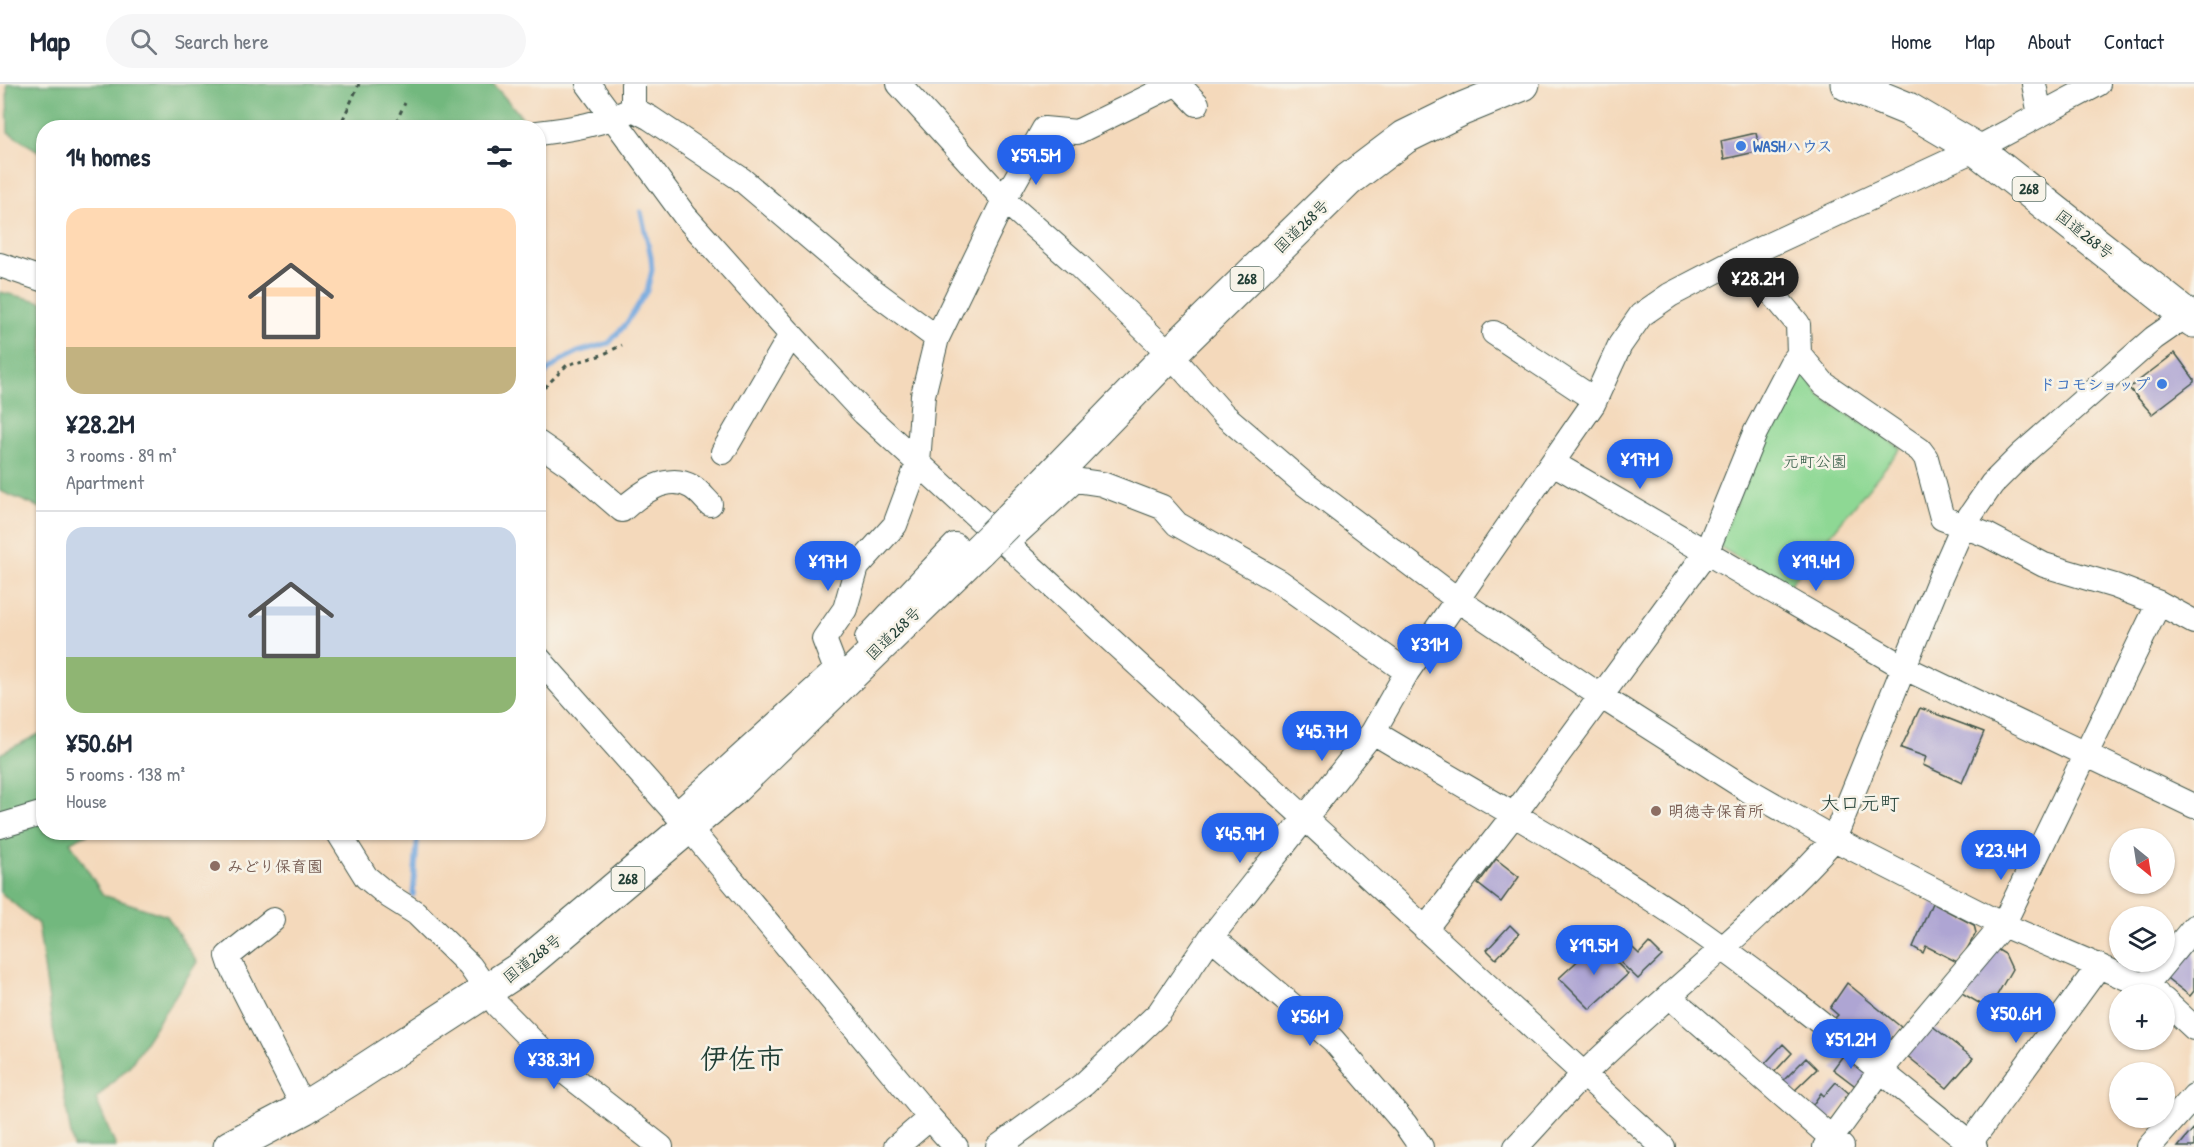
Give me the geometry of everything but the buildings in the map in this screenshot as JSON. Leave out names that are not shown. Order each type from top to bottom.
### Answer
[{"type":"highway","name":"国道268号","points":[[230,1147],[304,1108],[521,968],[683,821],[732,790],[1348,180],[1405,137],[1462,109],[1523,84]]},
{"type":"highway","name":"国道268号","points":[[1847,84],[1908,109],[1976,148],[2190,318]]},
{"type":"street","points":[[588,84],[623,114],[685,216],[791,335],[864,413],[918,463],[986,540],[1303,818],[1663,1147]]},
{"type":"street","points":[[623,114],[633,84]]},
{"type":"street","points":[[899,84],[1004,200],[1079,266],[1170,354],[1223,414],[1301,481],[1458,600],[1602,697],[1748,790],[1834,839],[2003,925],[2138,984]]},
{"type":"street","points":[[836,670],[824,639],[845,609],[857,567],[895,525],[918,463],[923,395],[937,338],[1004,200],[1044,129],[1077,132],[1176,84],[1197,104]]},
{"type":"street","points":[[2034,84],[2040,115]]},
{"type":"street","points":[[998,1147],[1084,1084],[1159,1014],[1211,937],[1373,732],[1407,672],[1595,400],[1620,345],[1641,315],[1670,296],[1745,256],[1976,148],[2098,84]]},
{"type":"street","points":[[546,132],[571,129],[623,114],[650,118],[741,179],[868,287],[937,338]]},
{"type":"street","points":[[1745,256],[1798,324],[1799,354],[1833,392],[1920,450],[1926,458],[1942,518],[1987,535],[2044,565],[2115,586],[2159,603],[2194,622]]},
{"type":"street","points":[[0,265],[36,277]]},
{"type":"street","points":[[1520,1146],[1584,1074],[1723,949],[1812,864],[1834,839],[1964,526],[1992,484],[2021,455],[2154,338],[2190,318]]},
{"type":"street","points":[[1494,333],[1595,400]]},
{"type":"street","points":[[723,452],[791,335]]},
{"type":"street","points":[[1425,929],[1513,816],[1706,554],[1755,434],[1791,364],[1799,354]]},
{"type":"street","points":[[546,448],[570,465],[622,510],[642,492],[659,485],[676,483],[691,486],[710,504]]},
{"type":"street","points":[[1553,463],[1905,668],[2194,806]]},
{"type":"street","points":[[683,821],[836,670],[986,540],[1075,480],[1102,484],[1162,507],[1178,524],[1280,582],[1407,672]]},
{"type":"street","points":[[1669,996],[1833,1144],[1881,1070],[2003,925],[2159,603]]},
{"type":"street","points":[[546,667],[683,821],[956,1147]]},
{"type":"street","points":[[1373,732],[1631,886],[1723,949],[1881,1070],[1971,1146],[2099,966]]},
{"type":"street","points":[[0,826],[36,815]]},
{"type":"street","points":[[343,840],[366,877],[388,896],[416,913],[470,966],[498,1006],[557,1066],[661,1147]]},
{"type":"street","points":[[273,920],[228,956],[304,1108]]},
{"type":"street","points":[[2155,984],[2194,927]]},
{"type":"street","points":[[1211,937],[1334,1040],[1421,1147]]},
{"type":"street","points":[[2175,1010],[2194,1028]]},
{"type":"street","points":[[2149,1147],[2194,1096]]},
{"type":"street","points":[[896,1147],[930,1118]]},
{"type":"path","points":[[343,120],[359,84]]},
{"type":"path","points":[[397,120],[405,103]]},
{"type":"path","points":[[546,386],[567,365],[602,355],[622,345]]},
{"type":"green space","points":[[7,84],[493,84],[524,120],[36,120],[36,150],[8,132]]},
{"type":"green space","points":[[0,292],[36,300],[36,506],[0,491]]},
{"type":"green space","name":"元町公園","points":[[1803,370],[1821,397],[1901,448],[1788,587],[1718,546],[1791,371]]},
{"type":"green space","points":[[36,736],[36,840],[74,840],[70,842],[103,895],[167,916],[197,962],[131,1064],[96,1099],[116,1147],[73,1147],[38,924],[0,892],[0,754]]},
{"type":"waterway","points":[[546,373],[562,360],[578,352],[609,343],[626,324],[647,291],[652,270],[641,212]]},
{"type":"waterway","points":[[413,895],[417,840]]},
{"type":"place","name":"WASHハウス","points":[[1741,146]]},
{"type":"place","name":"ドコモショップ","points":[[2162,384]]},
{"type":"place","name":"明徳寺保育所","points":[[1656,811]]},
{"type":"place","name":"みどり保育園","points":[[215,866]]},
{"type":"district","name":"大口元町","points":[[1860,803]]},
{"type":"district","name":"伊佐市","points":[[742,1058]]}]
